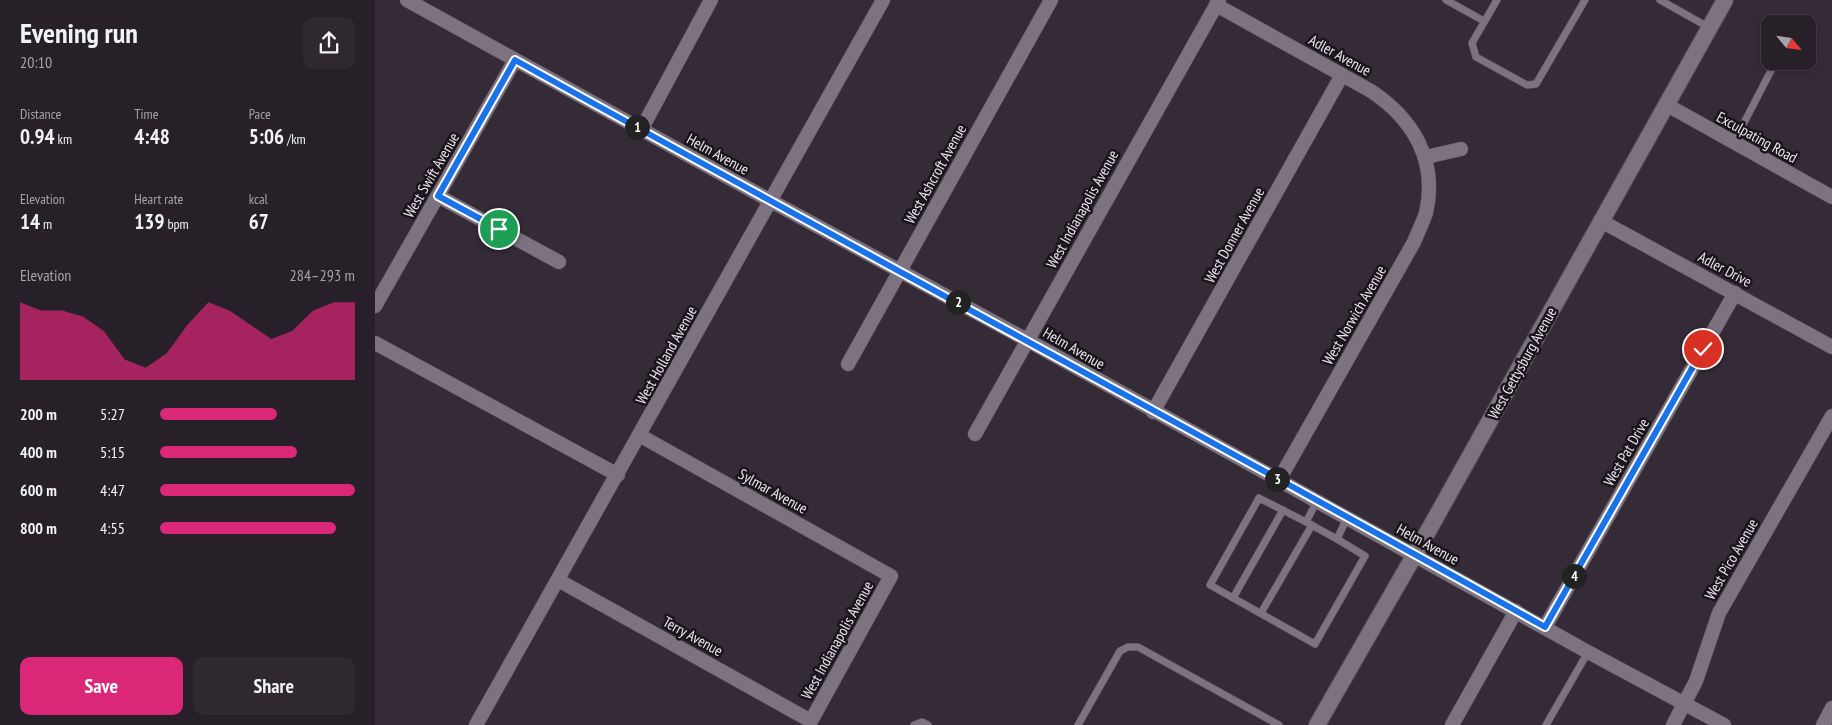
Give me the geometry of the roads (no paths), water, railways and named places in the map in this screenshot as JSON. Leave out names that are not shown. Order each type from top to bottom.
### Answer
[{"type":"street","name":"Helm Avenue","points":[[407,0],[1027,340],[1153,412],[1588,652],[1724,725]]},
{"type":"street","points":[[641,130],[712,0]]},
{"type":"street","name":"West Holland Avenue","points":[[476,725],[883,0]]},
{"type":"street","name":"West Ashcroft Avenue","points":[[848,364],[1051,0]]},
{"type":"street","name":"West Gettysburg Avenue","points":[[1317,725],[1415,555],[1725,0]]},
{"type":"street","name":"Adler Avenue","points":[[1217,2],[1387,102],[1403,118],[1415,135],[1425,157]]},
{"type":"street","name":"West Indianapolis Avenue","points":[[975,434],[1217,2]]},
{"type":"street","name":"West Swift Avenue","points":[[375,306],[515,60]]},
{"type":"street","name":"West Donner Avenue","points":[[1153,412],[1342,74]]},
{"type":"street","name":"Exculpating Road","points":[[1667,105],[1832,197]]},
{"type":"street","points":[[1425,157],[1461,149]]},
{"type":"street","name":"West Norwich Avenue","points":[[1279,480],[1414,242],[1426,213],[1429,183],[1425,157]]},
{"type":"street","points":[[438,196],[559,262]]},
{"type":"street","name":"Adler Drive","points":[[1601,221],[1832,347]]},
{"type":"street","name":"West Pat Drive","points":[[1545,627],[1735,293]]},
{"type":"street","points":[[375,343],[618,475]]},
{"type":"street","name":"West Pico Avenue","points":[[1673,725],[1696,681],[1719,613],[1832,416]]},
{"type":"street","name":"Sylmar Avenue","points":[[639,435],[891,576]]},
{"type":"street","name":"West Indianapolis Avenue","points":[[811,721],[891,576]]},
{"type":"street","name":"Terry Avenue","points":[[558,580],[811,721]]},
{"type":"street","points":[[1452,725],[1516,611]]},
{"type":"street","points":[[1823,725],[1832,708]]},
{"type":"lane","points":[[1446,0],[1457,3],[1485,21]]},
{"type":"lane","points":[[1497,0],[1472,43],[1476,57],[1527,85],[1535,84],[1585,0]]},
{"type":"lane","points":[[1660,0],[1710,28]]},
{"type":"lane","points":[[1734,142],[1771,70]]},
{"type":"lane","points":[[1259,498],[1309,524],[1365,556],[1315,644],[1209,585],[1259,498]]},
{"type":"lane","points":[[1261,613],[1309,524],[1317,501]]},
{"type":"lane","points":[[1233,598],[1283,510]]},
{"type":"lane","points":[[1337,539],[1347,518]]},
{"type":"lane","points":[[1078,725],[1120,651],[1128,647],[1138,647],[1279,725]]},
{"type":"lane","points":[[1546,725],[1588,652]]},
{"type":"lane","points":[[914,725],[923,722],[928,725]]}]
